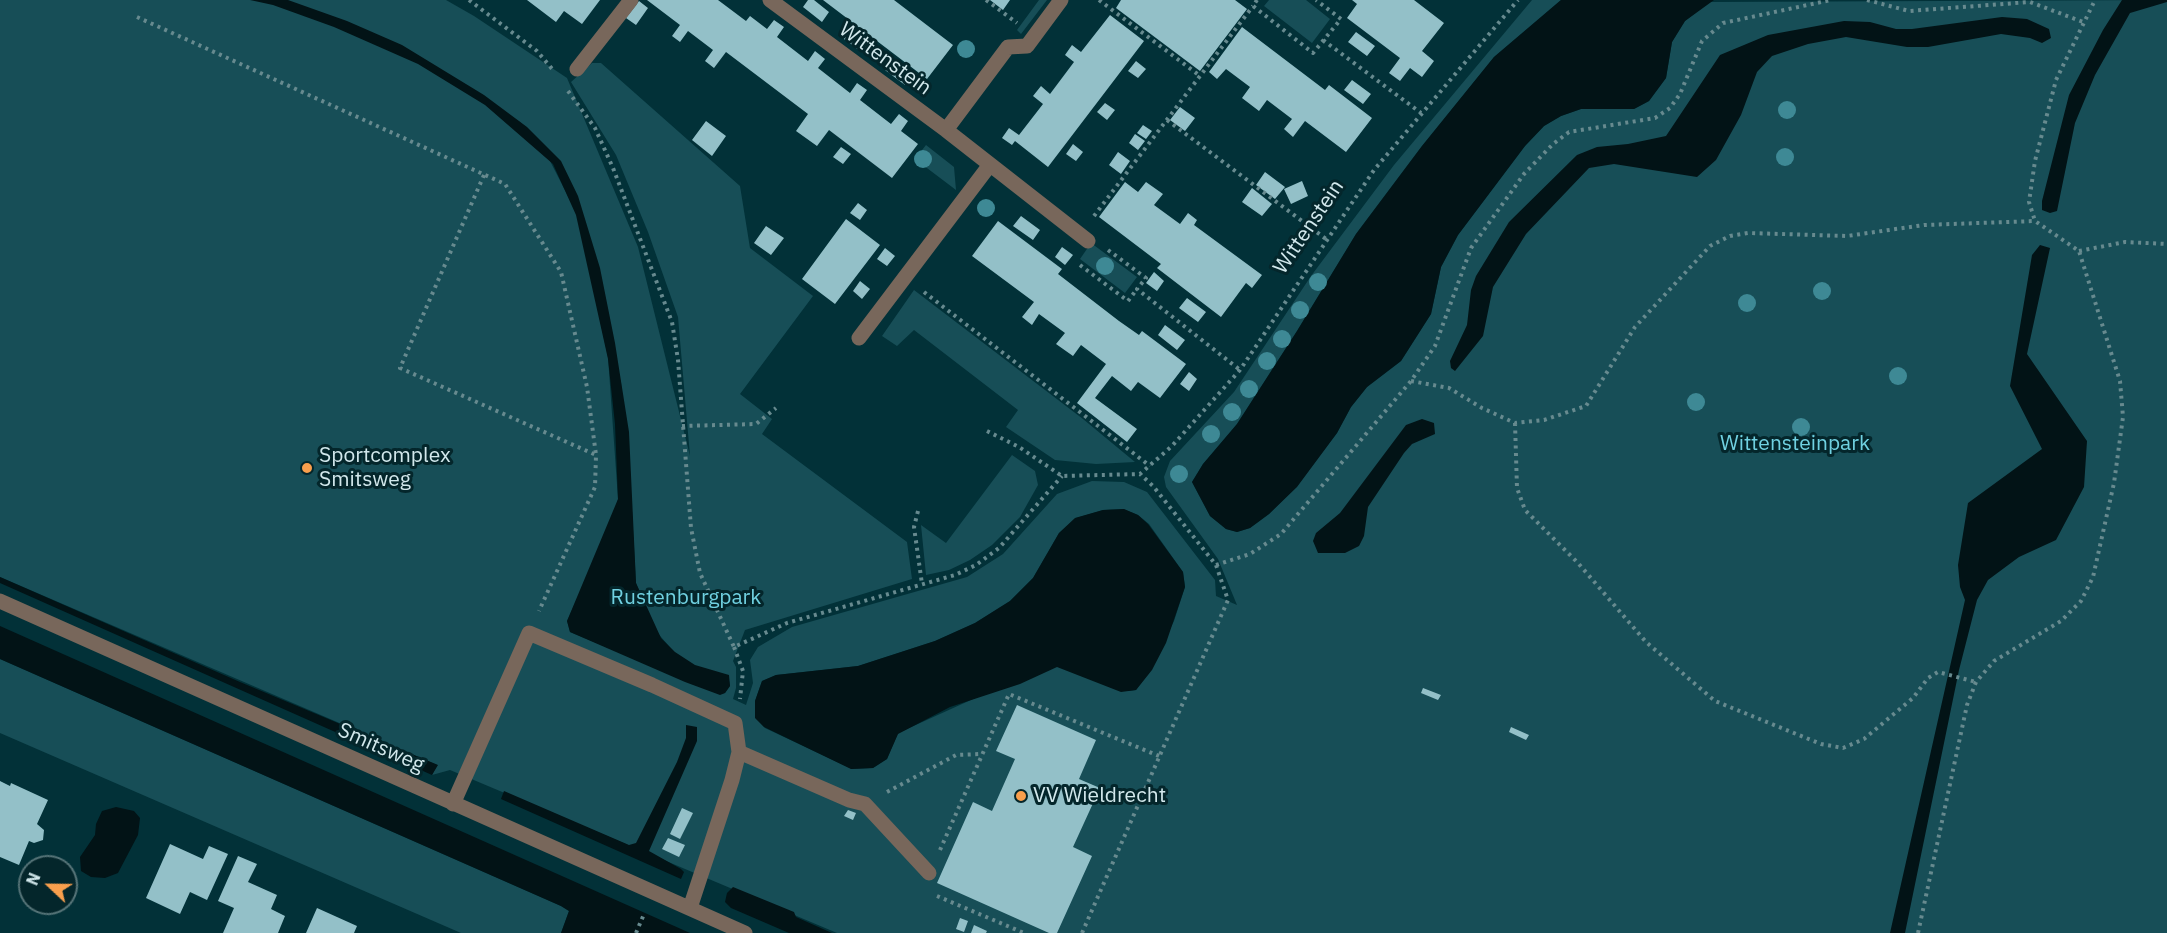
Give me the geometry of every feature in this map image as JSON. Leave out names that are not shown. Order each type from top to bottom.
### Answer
[{"type":"street","points":[[577,69],[631,0]]},
{"type":"street","name":"Wittenstein","points":[[770,0],[946,130],[989,166],[1084,238]]},
{"type":"street","points":[[946,130],[1008,47],[1027,46],[1061,0]]},
{"type":"street","points":[[859,338],[989,166]]},
{"type":"street","name":"Smitsweg","points":[[0,601],[745,933]]},
{"type":"street","points":[[453,804],[529,633],[735,723],[739,752],[690,908]]},
{"type":"street","points":[[739,752],[849,800],[865,804],[929,873]]},
{"type":"path","points":[[469,0],[537,51],[557,75]]},
{"type":"path","points":[[986,0],[1017,23]]},
{"type":"path","points":[[1099,0],[1200,76]]},
{"type":"path","points":[[1084,238],[1091,237],[1146,278],[1128,301],[1073,259],[1084,238],[1167,120],[1257,0]]},
{"type":"path","points":[[1253,6],[1313,53],[1341,19],[1316,0]]},
{"type":"path","name":"Wittenstein","points":[[1140,474],[1193,424],[1240,370],[1374,170],[1518,0]]},
{"type":"path","points":[[1216,565],[1250,554],[1281,534],[1411,381],[1435,346],[1471,248],[1524,174],[1553,144],[1569,132],[1655,118],[1670,108],[1680,94],[1702,41],[1723,23],[1831,0]]},
{"type":"path","points":[[1867,0],[1909,11],[2030,2],[2083,22]]},
{"type":"path","points":[[2035,221],[2029,202],[2035,161],[2056,80],[2095,0]]},
{"type":"path","points":[[137,17],[505,184],[561,272],[588,387],[596,455],[595,487],[529,633]]},
{"type":"path","points":[[1323,40],[1421,113]]},
{"type":"path","points":[[563,83],[595,128],[662,289],[672,322],[678,360],[692,528],[700,573],[734,646],[743,671],[743,687],[735,723]]},
{"type":"path","points":[[1167,120],[1326,239]]},
{"type":"path","points":[[484,175],[400,368],[596,455]]},
{"type":"path","points":[[1411,381],[1449,388],[1482,408],[1515,423],[1544,420],[1586,406],[1635,327],[1710,246],[1730,236],[1748,233],[1847,236],[1924,225],[2035,221],[2079,251],[2120,381],[2123,417],[2114,483],[2093,577],[2081,601],[2061,621],[1994,661],[1976,682],[1967,705],[1918,933]]},
{"type":"path","points":[[2079,251],[2125,242],[2167,244]]},
{"type":"path","points":[[904,277],[1150,466]]},
{"type":"path","points":[[1137,289],[1240,370]]},
{"type":"path","points":[[682,426],[756,424],[776,408]]},
{"type":"path","points":[[1515,423],[1517,488],[1525,510],[1578,563],[1646,642],[1715,701],[1821,744],[1843,748],[1864,738],[1912,698],[1928,678],[1938,672],[1976,682]]},
{"type":"path","points":[[987,431],[1019,447],[1062,476],[1140,474],[1153,486],[1216,565],[1228,600],[1082,933]]},
{"type":"path","points":[[734,646],[787,622],[955,575],[976,565],[999,548],[1062,476]]},
{"type":"path","points":[[918,511],[914,527],[922,584]]},
{"type":"path","points":[[1024,933],[924,890],[929,873],[1009,694],[1159,756]]},
{"type":"path","points":[[865,804],[956,755],[981,754]]},
{"type":"path","points":[[636,933],[648,905]]},
{"type":"green space","points":[[0,0],[266,0],[307,11],[437,72],[516,123],[549,159],[573,206],[564,169],[520,122],[403,49],[306,9],[277,0],[446,0],[474,16],[567,78],[638,247],[690,456],[678,317],[648,232],[616,155],[571,82],[592,63],[601,63],[740,186],[750,248],[813,296],[740,394],[772,419],[762,434],[907,542],[912,579],[745,630],[733,661],[736,667],[736,688],[733,699],[746,705],[753,683],[750,660],[758,647],[792,627],[967,577],[1003,554],[1057,494],[1092,481],[1124,482],[1147,492],[1215,580],[1216,596],[1237,605],[1218,559],[1166,487],[1164,477],[1170,461],[1234,392],[1311,276],[1394,165],[1532,0],[1561,0],[1494,57],[1422,146],[1356,234],[1237,424],[1203,464],[1192,482],[1210,516],[1226,529],[1237,532],[1250,528],[1269,514],[1297,486],[1337,433],[1351,407],[1367,387],[1401,361],[1431,314],[1441,267],[1458,235],[1525,146],[1544,126],[1561,116],[1581,109],[1634,109],[1649,101],[1666,78],[1672,42],[1685,21],[1709,2],[2167,0],[2167,933],[837,933],[450,770],[432,775],[437,765],[0,577]],"holes":[[[586,255],[621,383],[636,583],[641,595],[643,616],[686,666],[726,681],[728,675],[730,686],[725,693],[720,694],[570,632],[567,621],[615,516],[618,499],[608,357]],[[1123,509],[1138,515],[1149,524],[1183,572],[1185,587],[1174,621],[1148,674],[1136,690],[1129,691],[1057,661],[898,733],[887,759],[873,768],[852,769],[765,728],[758,720],[755,701],[762,681],[776,675],[858,666],[935,641],[975,623],[1010,601],[1033,578],[1059,533],[1076,518],[1103,510]]]},
{"type":"green space","points":[[1039,0],[1047,0],[1021,34],[1017,30]]},
{"type":"green space","points":[[1269,0],[1306,0],[1330,19],[1312,43],[1264,6]]},
{"type":"green space","points":[[926,145],[954,167],[956,190],[915,159]]},
{"type":"green space","points":[[1091,243],[1137,277],[1125,293],[1080,259]]},
{"type":"green space","points":[[914,290],[1083,419],[1135,462],[1096,464],[1055,460],[1006,427],[1018,410],[914,330],[897,346],[882,336]]},
{"type":"green space","points":[[1012,455],[1035,471],[1038,485],[1020,517],[992,545],[970,560],[949,570],[926,575],[921,525],[946,543]]},
{"type":"green space","points":[[0,659],[561,906],[569,911],[561,933],[461,933],[0,733]]},
{"type":"shaded area","points":[[250,0],[288,0],[347,21],[402,45],[484,95],[527,127],[561,161],[578,196],[600,268],[615,343],[629,432],[636,583],[661,638],[675,652],[695,665],[729,675],[730,686],[725,693],[720,695],[685,682],[570,632],[567,621],[618,499],[615,424],[608,359],[576,215],[553,164],[485,105],[418,64],[334,27],[273,5]]},
{"type":"shaded area","points":[[1561,0],[1714,0],[1685,21],[1672,42],[1666,78],[1649,101],[1634,109],[1581,109],[1561,116],[1544,126],[1525,146],[1458,235],[1441,267],[1431,314],[1401,361],[1367,387],[1351,407],[1337,433],[1297,487],[1269,514],[1250,528],[1237,532],[1226,529],[1210,516],[1192,482],[1203,464],[1237,424],[1356,234],[1422,146],[1494,57]]},
{"type":"shaded area","points":[[2122,0],[2167,0],[2167,2],[2130,13],[2095,75],[2075,123],[2057,211],[2050,213],[2042,210],[2042,201],[2069,95],[2103,30]]},
{"type":"shaded area","points":[[2002,17],[2027,19],[2049,29],[2051,38],[2042,43],[2030,38],[2001,34],[1928,47],[1907,47],[1846,37],[1808,44],[1772,56],[1757,72],[1741,115],[1716,160],[1697,177],[1614,164],[1589,168],[1526,234],[1493,287],[1483,336],[1455,371],[1451,368],[1450,361],[1467,325],[1471,290],[1476,276],[1509,222],[1577,155],[1597,147],[1628,144],[1666,136],[1720,55],[1768,35],[1844,21],[1870,22],[1896,29],[1912,29]]},
{"type":"shaded area","points":[[2040,245],[2050,248],[2027,354],[2087,441],[2084,487],[2056,540],[2019,557],[1988,580],[1977,600],[1959,670],[1905,933],[1890,933],[1965,600],[1960,587],[1958,565],[1968,503],[2042,449],[2010,386],[2032,255]]},
{"type":"shaded area","points":[[1422,419],[1434,423],[1435,434],[1412,444],[1404,453],[1368,507],[1364,536],[1359,546],[1345,553],[1318,553],[1313,541],[1316,533],[1340,513],[1406,425]]},
{"type":"shaded area","points":[[1124,509],[1138,515],[1148,524],[1183,572],[1185,587],[1166,643],[1152,670],[1136,690],[1121,692],[1057,667],[1020,684],[950,707],[898,734],[887,759],[873,768],[851,769],[764,727],[755,718],[755,701],[762,681],[776,675],[858,666],[935,641],[975,623],[1010,601],[1033,578],[1059,533],[1075,518],[1103,510]]},
{"type":"shaded area","points":[[0,577],[240,682],[438,765],[432,775],[0,583]]},
{"type":"shaded area","points":[[0,626],[690,933],[561,933],[569,911],[561,906],[0,659]]},
{"type":"shaded area","points":[[686,725],[697,727],[697,741],[649,851],[681,869],[684,872],[681,879],[501,799],[504,791],[629,845],[636,843],[677,762],[686,738]]},
{"type":"shaded area","points":[[116,807],[134,811],[140,818],[138,835],[118,873],[105,878],[91,877],[81,871],[80,857],[95,835],[96,824],[102,811]]},
{"type":"shaded area","points":[[733,887],[794,912],[796,917],[832,933],[789,933],[731,908],[725,902],[727,893]]},
{"type":"building","points":[[527,0],[600,0],[582,24],[564,11],[556,22]]},
{"type":"building","points":[[647,0],[718,0],[746,21],[750,16],[767,29],[774,20],[784,27],[777,37],[808,61],[815,51],[825,59],[818,68],[850,93],[857,83],[867,90],[860,100],[891,124],[899,114],[908,121],[901,131],[918,144],[892,178],[829,130],[817,146],[796,131],[808,114],[726,52],[714,68],[705,61],[713,50],[688,31],[680,42],[672,36],[680,25]]},
{"type":"building","points":[[808,0],[814,0],[829,12],[822,22],[803,7]]},
{"type":"building","points":[[823,0],[894,0],[953,45],[927,79]]},
{"type":"building","points":[[990,0],[1010,0],[1003,10]]},
{"type":"building","points":[[1121,0],[1235,0],[1247,9],[1200,71],[1116,8]]},
{"type":"building","points":[[1352,0],[1414,0],[1444,23],[1422,51],[1434,61],[1422,77],[1410,68],[1400,81],[1389,73],[1400,58],[1347,18],[1357,4]]},
{"type":"building","points":[[639,1],[648,8],[636,25],[626,18]]},
{"type":"building","points":[[1110,15],[1144,41],[1048,167],[1015,141],[1012,145],[1002,138],[1009,128],[1019,135],[1043,104],[1033,96],[1041,86],[1050,94],[1074,62],[1065,55],[1072,45],[1081,52]]},
{"type":"building","points":[[1242,27],[1325,90],[1329,85],[1372,118],[1346,152],[1305,121],[1293,137],[1284,129],[1292,119],[1267,100],[1259,111],[1242,98],[1250,87],[1226,69],[1217,79],[1209,72]]},
{"type":"building","points":[[851,28],[871,43],[863,53],[844,39]]},
{"type":"building","points":[[1356,32],[1375,46],[1367,56],[1348,42]]},
{"type":"building","points":[[893,60],[912,75],[905,85],[885,70]]},
{"type":"building","points":[[1136,61],[1146,69],[1138,78],[1128,71]]},
{"type":"building","points":[[1352,80],[1371,94],[1363,104],[1344,90]]},
{"type":"building","points":[[1105,103],[1115,110],[1107,120],[1097,112]]},
{"type":"building","points":[[1180,107],[1195,118],[1185,131],[1170,120]]},
{"type":"building","points":[[706,121],[726,136],[712,156],[692,140]]},
{"type":"building","points":[[1143,125],[1152,131],[1146,139],[1137,133]]},
{"type":"building","points":[[1135,134],[1145,141],[1138,150],[1129,143]]},
{"type":"building","points":[[1073,144],[1083,152],[1076,161],[1066,154]]},
{"type":"building","points":[[841,147],[851,154],[843,164],[833,157]]},
{"type":"building","points":[[1118,152],[1130,161],[1121,174],[1109,165]]},
{"type":"building","points":[[1265,172],[1285,187],[1275,199],[1256,185]]},
{"type":"building","points":[[1302,181],[1308,196],[1291,204],[1284,189]]},
{"type":"building","points":[[1125,182],[1138,192],[1146,182],[1163,194],[1154,205],[1180,224],[1188,213],[1197,220],[1194,225],[1262,275],[1252,288],[1246,283],[1221,317],[1157,268],[1161,264],[1099,217]]},
{"type":"building","points":[[1252,188],[1272,204],[1262,216],[1242,202]]},
{"type":"building","points":[[858,203],[867,210],[860,220],[850,213]]},
{"type":"building","points":[[1021,216],[1040,230],[1033,240],[1013,226]]},
{"type":"building","points":[[846,219],[880,245],[835,304],[802,279]]},
{"type":"building","points":[[998,221],[1062,269],[1058,274],[1119,321],[1139,335],[1142,331],[1186,364],[1160,398],[1138,382],[1131,391],[1112,376],[1095,398],[1137,429],[1127,442],[1077,403],[1106,364],[1081,345],[1073,356],[1056,344],[1065,333],[1039,314],[1032,325],[1022,317],[1034,302],[972,256]]},
{"type":"building","points":[[766,226],[784,238],[771,255],[754,243]]},
{"type":"building","points":[[1062,247],[1073,255],[1065,265],[1055,257]]},
{"type":"building","points":[[885,248],[895,256],[887,266],[877,259]]},
{"type":"building","points":[[1154,272],[1164,281],[1157,291],[1146,283]]},
{"type":"building","points":[[860,281],[870,289],[862,299],[853,291]]},
{"type":"building","points":[[1187,298],[1206,312],[1198,322],[1179,308]]},
{"type":"building","points":[[1165,325],[1185,340],[1177,350],[1158,335]]},
{"type":"building","points":[[1189,372],[1197,379],[1189,391],[1180,384]]},
{"type":"building","points":[[1423,688],[1441,695],[1438,700],[1421,693]]},
{"type":"building","points":[[1017,705],[1096,740],[1079,779],[1100,788],[1073,847],[1092,856],[1057,933],[1049,933],[937,883],[973,802],[992,811],[1015,759],[996,751]]},
{"type":"building","points":[[1511,727],[1529,735],[1526,740],[1509,732]]},
{"type":"building","points":[[0,781],[10,786],[11,783],[48,800],[37,824],[44,830],[43,840],[34,843],[29,841],[23,855],[18,855],[18,865],[0,857]]},
{"type":"building","points":[[682,808],[693,813],[680,839],[670,834]]},
{"type":"building","points":[[848,810],[856,813],[853,820],[844,816]]},
{"type":"building","points":[[668,838],[685,845],[679,857],[662,849]]},
{"type":"building","points":[[170,844],[203,859],[209,846],[228,854],[207,900],[190,892],[180,914],[146,898]]},
{"type":"building","points":[[238,856],[257,864],[248,882],[277,895],[271,909],[285,916],[278,933],[223,933],[234,908],[218,901]]},
{"type":"building","points":[[317,908],[357,926],[354,933],[306,933]]},
{"type":"building","points":[[960,918],[968,921],[964,932],[956,929]]},
{"type":"building","points":[[974,925],[987,931],[986,933],[971,933]]},
{"type":"place","name":"Sportcomplex Smitsweg","points":[[307,468]]},
{"type":"place","name":"VV Wieldrecht","points":[[1021,796]]},
{"type":"park label","name":"Wittensteinpark","points":[[1795,444]]},
{"type":"park label","name":"Rustenburgpark","points":[[686,598]]}]
